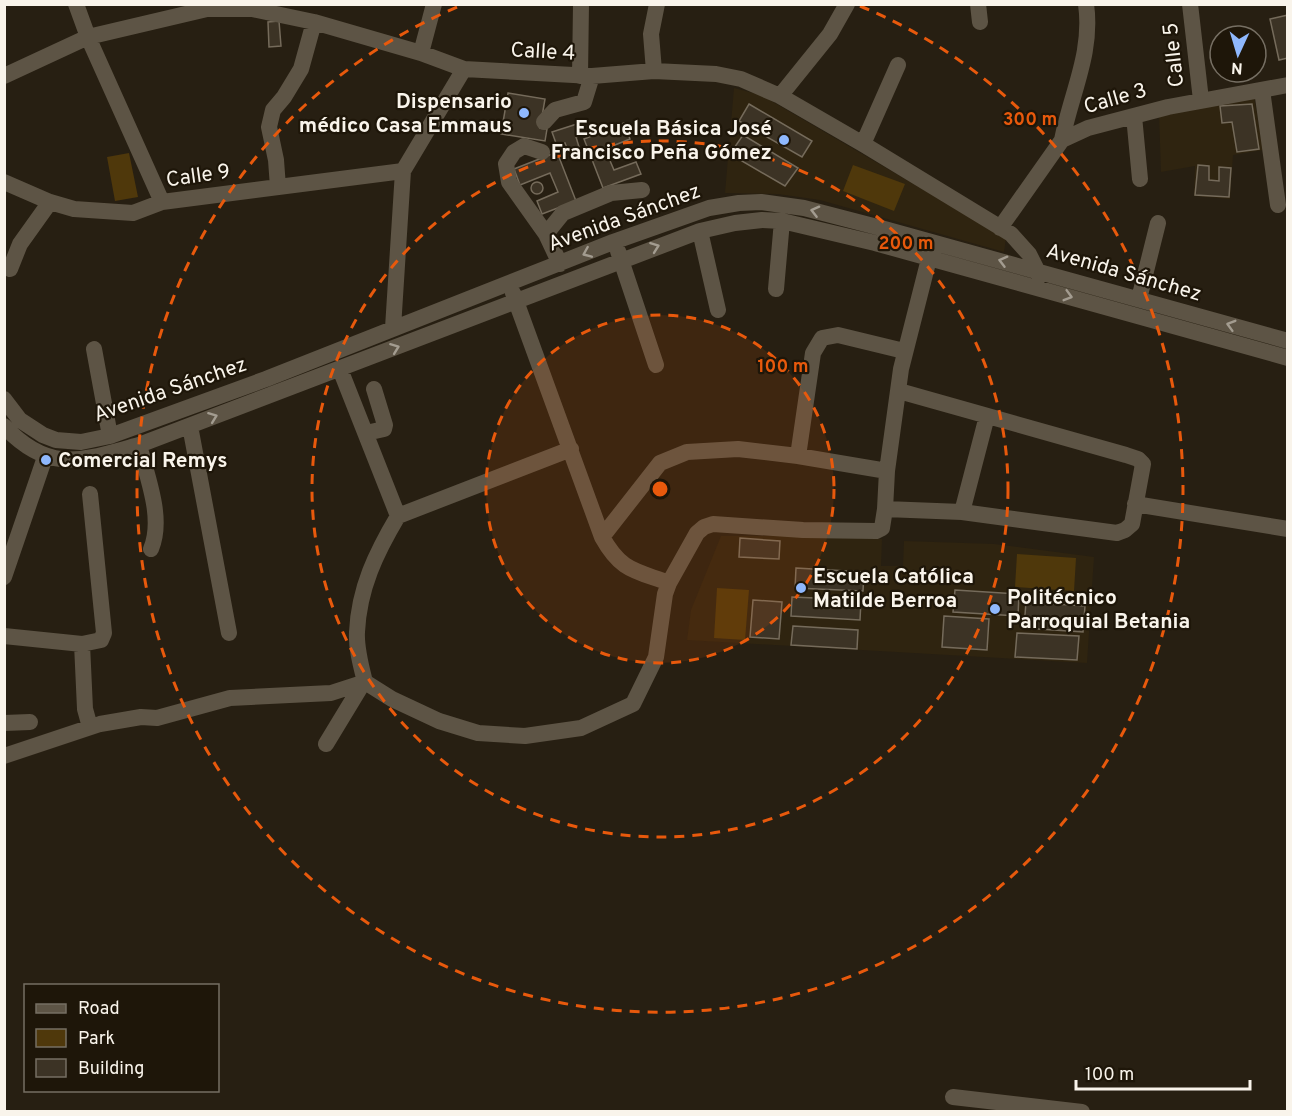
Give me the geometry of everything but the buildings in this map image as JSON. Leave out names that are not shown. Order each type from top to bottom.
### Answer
[{"type":"street","points":[[76,4],[88,37],[162,202]]},
{"type":"street","points":[[421,53],[434,4]]},
{"type":"street","points":[[544,123],[555,110],[584,102],[586,76],[581,4]]},
{"type":"street","points":[[654,71],[651,34],[657,4]]},
{"type":"street","points":[[780,96],[830,34],[847,4]]},
{"type":"street","points":[[978,4],[980,22]]},
{"type":"street","points":[[999,228],[1062,140],[1086,51],[1089,32],[1086,4]]},
{"type":"street","name":"Calle 5","points":[[1190,4],[1201,100]]},
{"type":"street","name":"Calle 4","points":[[4,76],[88,37],[218,7],[252,9],[314,22],[421,53],[464,69],[586,76],[654,71],[716,74],[741,79],[780,96],[1011,234],[1029,254],[1045,290]]},
{"type":"street","points":[[278,187],[276,160],[269,127],[273,110],[301,69],[314,22]]},
{"type":"street","points":[[863,144],[898,65]]},
{"type":"street","points":[[393,328],[403,171],[464,69]]},
{"type":"street","name":"Calle 3","points":[[1062,140],[1088,128],[1134,116],[1201,100],[1287,85]]},
{"type":"street","points":[[1262,90],[1278,205]]},
{"type":"street","points":[[1134,116],[1140,179]]},
{"type":"street","points":[[542,152],[524,146],[514,152],[506,164],[509,182],[546,234],[560,264]]},
{"type":"street","name":"Calle 9","points":[[4,182],[50,202],[74,209],[134,213],[162,202],[403,171]]},
{"type":"street","points":[[546,234],[563,213],[611,193],[642,190]]},
{"type":"street","points":[[10,269],[20,244],[50,202]]},
{"type":"street","name":"Avenida Sánchez","points":[[4,399],[21,420],[42,435],[56,440],[81,442],[110,436],[266,380],[613,242],[709,208],[761,202],[804,208],[1045,290],[1287,358]]},
{"type":"street","name":"Avenida Sánchez","points":[[4,426],[17,439],[45,457],[80,460],[139,445],[700,231],[753,221],[782,221],[875,243],[932,250],[1037,270],[1287,341]]},
{"type":"street","points":[[776,288],[782,221]]},
{"type":"street","points":[[1139,299],[1158,223]]},
{"type":"street","points":[[700,231],[718,310]]},
{"type":"street","points":[[613,242],[622,260],[656,365]]},
{"type":"street","points":[[4,756],[90,727],[141,717],[157,718],[230,698],[330,693],[364,682],[392,699],[439,721],[478,733],[525,736],[581,728],[633,704],[656,657],[665,594],[669,583],[697,533],[704,527],[713,524],[803,530],[876,531],[882,528],[887,471],[904,351],[932,250]]},
{"type":"street","points":[[509,284],[602,537],[612,554],[627,568],[669,583]]},
{"type":"street","points":[[798,456],[813,353],[822,338],[838,335],[904,351]]},
{"type":"street","points":[[93,349],[110,436]]},
{"type":"street","points":[[340,369],[398,516]]},
{"type":"street","points":[[366,433],[384,429],[385,425],[374,389]]},
{"type":"street","points":[[885,509],[962,512],[1117,533],[1132,524],[1143,464],[1138,459],[899,391]]},
{"type":"street","points":[[962,512],[987,416]]},
{"type":"street","points":[[190,426],[229,633]]},
{"type":"street","points":[[139,445],[155,519],[151,549]]},
{"type":"street","points":[[326,744],[364,682],[356,634],[364,588],[378,549],[398,516],[571,449]]},
{"type":"street","points":[[602,537],[660,463],[687,452],[738,449],[798,456],[887,471]]},
{"type":"street","points":[[4,577],[8,555],[45,457]]},
{"type":"street","points":[[4,636],[82,644],[101,640],[104,633],[90,494]]},
{"type":"street","points":[[1135,504],[1287,529]]},
{"type":"street","points":[[82,644],[86,709],[90,727]]},
{"type":"street","points":[[4,723],[30,722]]},
{"type":"street","points":[[953,1097],[1082,1112]]},
{"type":"shaded area","name":"Escuela Básica José Francisco Peña Gómez","points":[[734,88],[761,95],[1006,238],[1004,252],[820,200],[778,194],[725,193]]},
{"type":"shaded area","points":[[1254,97],[1263,150],[1233,155],[1230,199],[1194,196],[1195,166],[1161,172],[1159,113]]},
{"type":"shaded area","points":[[721,536],[882,539],[881,566],[903,566],[904,541],[994,544],[1094,557],[1087,663],[687,640],[691,610]]},
{"type":"green space","points":[[129,153],[138,197],[115,201],[107,157]]},
{"type":"green space","points":[[853,165],[905,184],[894,211],[843,191]]},
{"type":"green space","points":[[1017,554],[1076,558],[1074,591],[1015,587]]},
{"type":"green space","points":[[717,588],[749,590],[745,640],[714,638]]},
{"type":"place","name":"Dispensario médico Casa Emmaus","points":[[524,113]]},
{"type":"place","name":"Escuela Básica José Francisco Peña Gómez","points":[[784,140]]},
{"type":"place","name":"Comercial Remys","points":[[46,460]]},
{"type":"place","name":"Escuela Católica Matilde Berroa","points":[[801,588]]},
{"type":"place","name":"Politécnico Parroquial Betania","points":[[995,609]]}]
